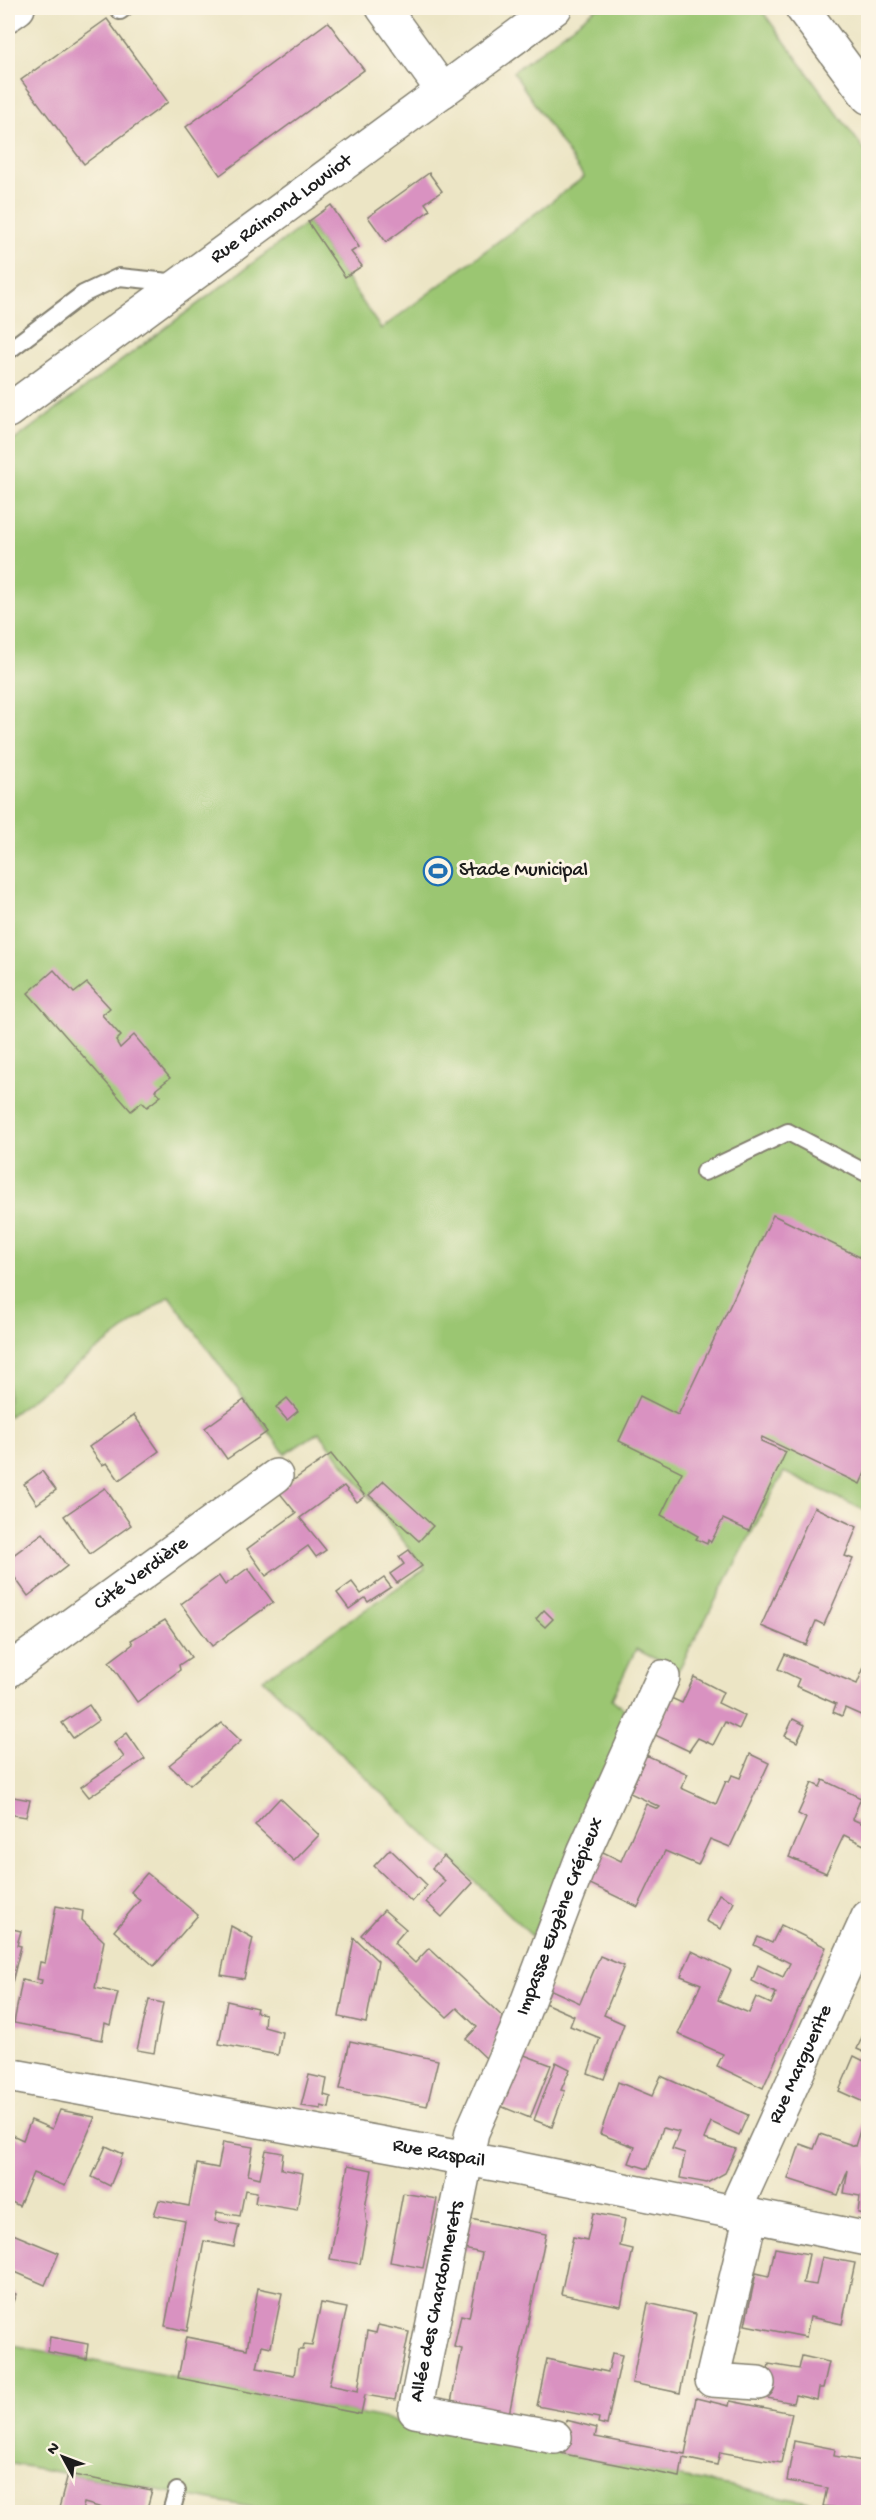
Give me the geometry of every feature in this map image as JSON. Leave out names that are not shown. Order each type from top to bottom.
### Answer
[{"type":"street","points":[[8,15],[18,8]]},
{"type":"street","points":[[383,8],[443,91]]},
{"type":"street","name":"Rue Raimond Louviot","points":[[8,411],[555,8]]},
{"type":"street","points":[[802,8],[868,97]]},
{"type":"street","name":"Cité Verdière","points":[[8,1671],[276,1476]]},
{"type":"street","name":"Impasse Eugène Crépieux","points":[[465,2159],[471,2132],[516,2032],[584,1852],[663,1677]]},
{"type":"street","name":"Rue Marguerite","points":[[758,2383],[712,2380],[742,2213],[868,1917]]},
{"type":"street","name":"Rue Raspail","points":[[8,2075],[465,2159],[868,2239]]},
{"type":"street","name":"Allée des Chardonnerets","points":[[465,2159],[415,2411],[555,2437]]},
{"type":"lane","points":[[8,351],[82,294],[119,278],[181,284]]},
{"type":"lane","points":[[704,1172],[788,1132],[868,1174]]},
{"type":"lane","points":[[171,2512],[177,2491]]},
{"type":"green space","name":"Stade Municipal","points":[[597,8],[760,8],[868,155],[868,1512],[784,1472],[678,1671],[636,1649],[612,1699],[633,1717],[532,1936],[263,1679],[425,1569],[319,1432],[285,1454],[169,1296],[8,1417],[8,445],[308,222],[381,329],[584,177],[513,72]]},
{"type":"green space","points":[[8,2344],[858,2512],[278,2512],[8,2463]]},
{"type":"building","points":[[107,19],[168,102],[84,164],[21,80]]},
{"type":"building","points":[[328,22],[364,70],[220,175],[186,127]]},
{"type":"building","points":[[429,173],[442,191],[425,203],[430,210],[386,242],[368,217]]},
{"type":"building","points":[[331,205],[359,247],[351,252],[362,266],[345,277],[308,222]]},
{"type":"building","points":[[54,970],[74,993],[87,983],[110,1008],[102,1015],[121,1036],[116,1041],[120,1048],[134,1035],[170,1078],[155,1090],[161,1096],[147,1107],[142,1102],[131,1111],[28,993]]},
{"type":"building","points":[[773,1215],[868,1261],[868,1466],[860,1484],[762,1437],[761,1441],[786,1452],[749,1531],[723,1519],[711,1542],[708,1540],[707,1544],[696,1539],[698,1536],[661,1515],[682,1472],[619,1441],[640,1396],[678,1415]]},
{"type":"building","points":[[287,1398],[298,1411],[287,1420],[276,1407]]},
{"type":"building","points":[[244,1400],[267,1432],[227,1459],[205,1428]]},
{"type":"building","points":[[134,1415],[159,1451],[119,1480],[107,1463],[102,1465],[89,1447]]},
{"type":"building","points":[[331,1454],[365,1496],[357,1502],[344,1486],[300,1518],[326,1550],[316,1557],[308,1546],[266,1576],[247,1549],[296,1513],[278,1491]]},
{"type":"building","points":[[42,1471],[56,1490],[37,1504],[24,1484]]},
{"type":"building","points":[[384,1481],[433,1526],[419,1541],[369,1495]]},
{"type":"building","points":[[105,1488],[131,1525],[90,1554],[64,1516]]},
{"type":"building","points":[[814,1507],[857,1527],[845,1556],[853,1559],[824,1625],[816,1621],[806,1645],[761,1626]]},
{"type":"building","points":[[43,1533],[67,1566],[28,1596],[8,1568],[8,1559]]},
{"type":"building","points":[[409,1550],[422,1566],[397,1583],[390,1574],[404,1564],[399,1557]]},
{"type":"building","points":[[248,1568],[273,1602],[212,1646],[181,1604],[219,1576],[225,1585]]},
{"type":"building","points":[[384,1578],[391,1587],[368,1602],[365,1598],[349,1609],[337,1593],[352,1582],[361,1594]]},
{"type":"building","points":[[544,1610],[553,1619],[545,1627],[536,1619]]},
{"type":"building","points":[[165,1620],[191,1657],[179,1665],[180,1670],[137,1702],[109,1662],[133,1644],[131,1640]]},
{"type":"building","points":[[785,1654],[857,1684],[868,1658],[868,1704],[863,1716],[845,1708],[842,1716],[833,1712],[836,1704],[796,1686],[799,1679],[778,1669]]},
{"type":"building","points":[[694,1677],[723,1692],[718,1703],[745,1716],[739,1729],[725,1722],[713,1745],[698,1738],[689,1751],[655,1735],[671,1698],[682,1703]]},
{"type":"building","points":[[89,1705],[99,1720],[73,1738],[62,1723]]},
{"type":"building","points":[[793,1719],[805,1725],[797,1742],[785,1736]]},
{"type":"building","points":[[222,1723],[241,1741],[190,1785],[169,1765]]},
{"type":"building","points":[[127,1733],[145,1759],[89,1797],[81,1787],[124,1757],[114,1743]]},
{"type":"building","points":[[750,1754],[769,1763],[730,1847],[710,1839],[698,1865],[665,1851],[638,1907],[588,1883],[601,1851],[621,1861],[646,1804],[658,1809],[660,1807],[630,1793],[646,1755],[688,1774],[681,1788],[716,1804],[726,1781],[729,1782],[732,1775],[740,1778]]},
{"type":"building","points":[[823,1780],[861,1798],[852,1819],[868,1826],[868,1847],[844,1835],[826,1873],[789,1857],[806,1818],[798,1814],[812,1783],[820,1787]]},
{"type":"building","points":[[8,1796],[30,1800],[26,1817],[8,1814]]},
{"type":"building","points":[[280,1798],[319,1835],[294,1861],[255,1825]]},
{"type":"building","points":[[390,1849],[427,1885],[412,1902],[374,1866]]},
{"type":"building","points":[[444,1856],[473,1883],[442,1917],[426,1902],[445,1881],[432,1868]]},
{"type":"building","points":[[147,1873],[198,1915],[154,1966],[114,1931],[140,1900],[131,1892]]},
{"type":"building","points":[[719,1894],[734,1902],[721,1929],[706,1921]]},
{"type":"building","points":[[56,1906],[83,1911],[82,1920],[104,1941],[95,1988],[118,1993],[110,2025],[105,2023],[102,2040],[14,2023],[22,1980],[41,1984],[42,1980],[37,1979],[40,1962],[45,1963]]},
{"type":"building","points":[[384,1910],[406,1929],[394,1943],[415,1963],[429,1948],[505,2019],[488,2060],[466,2039],[477,2027],[457,2008],[447,2017],[361,1935]]},
{"type":"building","points":[[781,1925],[826,1947],[763,2088],[717,2066],[723,2054],[678,2034],[701,1984],[681,1976],[692,1951],[731,1970],[718,2000],[749,2013],[756,1997],[771,2004],[776,1993],[752,1981],[758,1965],[783,1977],[790,1963],[754,1945],[758,1937],[772,1943]]},
{"type":"building","points":[[231,1926],[253,1938],[244,1979],[221,1975]]},
{"type":"building","points":[[8,1928],[21,1931],[17,1945],[21,1946],[8,1999]]},
{"type":"building","points":[[354,1938],[378,1961],[366,2023],[339,2017]]},
{"type":"building","points":[[600,1956],[624,1966],[604,2015],[624,2024],[604,2079],[588,2073],[600,2038],[570,2026],[574,2016],[540,2001],[545,1987],[580,2003]]},
{"type":"building","points":[[149,2000],[163,2003],[154,2053],[137,2050]]},
{"type":"building","points":[[227,2001],[257,2008],[256,2012],[265,2014],[264,2027],[282,2032],[278,2055],[219,2044]]},
{"type":"building","points":[[868,2023],[868,2054],[857,2049]]},
{"type":"building","points":[[350,2041],[438,2060],[427,2106],[340,2089]]},
{"type":"building","points":[[519,2053],[551,2065],[530,2118],[498,2105]]},
{"type":"building","points":[[854,2056],[868,2063],[868,2104],[839,2091]]},
{"type":"building","points":[[556,2062],[570,2069],[561,2090],[565,2091],[552,2127],[534,2120]]},
{"type":"building","points":[[309,2075],[327,2079],[324,2095],[331,2097],[329,2108],[301,2106]]},
{"type":"building","points":[[661,2076],[748,2115],[739,2135],[711,2122],[704,2139],[736,2149],[725,2173],[707,2183],[680,2178],[685,2153],[672,2149],[679,2132],[663,2128],[648,2169],[629,2163],[635,2147],[600,2134],[618,2082],[652,2096]]},
{"type":"building","points":[[60,2110],[95,2117],[65,2186],[33,2173],[19,2206],[8,2200],[8,2133],[23,2140],[31,2120],[52,2129]]},
{"type":"building","points":[[865,2115],[868,2116],[868,2215],[858,2213],[860,2196],[844,2193],[848,2170],[838,2195],[788,2179],[800,2144],[814,2149],[820,2134],[855,2146]]},
{"type":"building","points":[[223,2142],[253,2147],[248,2175],[260,2178],[266,2150],[283,2153],[281,2169],[303,2173],[297,2210],[255,2203],[257,2192],[245,2190],[240,2216],[217,2212],[215,2221],[239,2225],[234,2247],[204,2241],[187,2331],[165,2326],[185,2221],[154,2215],[159,2200],[189,2206],[197,2164],[218,2168]]},
{"type":"building","points":[[106,2146],[123,2154],[110,2186],[92,2177]]},
{"type":"building","points":[[348,2165],[372,2170],[365,2208],[367,2225],[360,2264],[330,2259]]},
{"type":"building","points":[[403,2193],[437,2199],[423,2268],[390,2262]]},
{"type":"building","points":[[593,2213],[625,2219],[620,2246],[633,2249],[621,2306],[561,2294],[573,2237],[587,2240]]},
{"type":"building","points":[[465,2218],[546,2234],[507,2424],[449,2412],[462,2349],[454,2347],[461,2315],[469,2317],[482,2253],[459,2248]]},
{"type":"building","points":[[8,2232],[59,2253],[45,2285],[8,2269]]},
{"type":"building","points":[[775,2248],[809,2254],[803,2283],[816,2285],[822,2257],[855,2263],[842,2324],[810,2317],[806,2337],[745,2325],[756,2273],[769,2276]]},
{"type":"building","points":[[258,2288],[282,2293],[271,2347],[262,2345],[257,2368],[294,2375],[298,2350],[303,2350],[304,2345],[312,2346],[321,2303],[347,2308],[329,2385],[358,2391],[367,2331],[376,2333],[378,2325],[409,2332],[395,2400],[365,2395],[361,2414],[178,2378],[186,2337],[247,2349]]},
{"type":"building","points":[[8,2290],[16,2294],[8,2314]]},
{"type":"building","points":[[648,2303],[696,2314],[680,2393],[632,2383]]},
{"type":"building","points":[[50,2337],[88,2344],[86,2359],[48,2352]]},
{"type":"building","points":[[612,2353],[622,2355],[607,2425],[598,2423],[599,2418],[537,2406],[547,2359],[608,2372]]},
{"type":"building","points":[[802,2356],[829,2362],[823,2388],[819,2388],[817,2400],[795,2395],[793,2403],[762,2397],[769,2364],[799,2369]]},
{"type":"building","points":[[696,2398],[729,2406],[730,2401],[792,2413],[781,2463],[720,2452],[717,2465],[683,2458],[680,2477],[559,2453],[566,2420],[597,2428],[595,2437],[685,2454]]},
{"type":"building","points":[[794,2441],[835,2449],[834,2456],[868,2462],[868,2512],[823,2506],[827,2488],[787,2481]]},
{"type":"building","points":[[68,2474],[152,2490],[146,2512],[106,2512],[106,2509],[84,2503],[82,2512],[58,2512]]},
{"type":"place","name":"Stade Municipal","points":[[438,871]]}]
